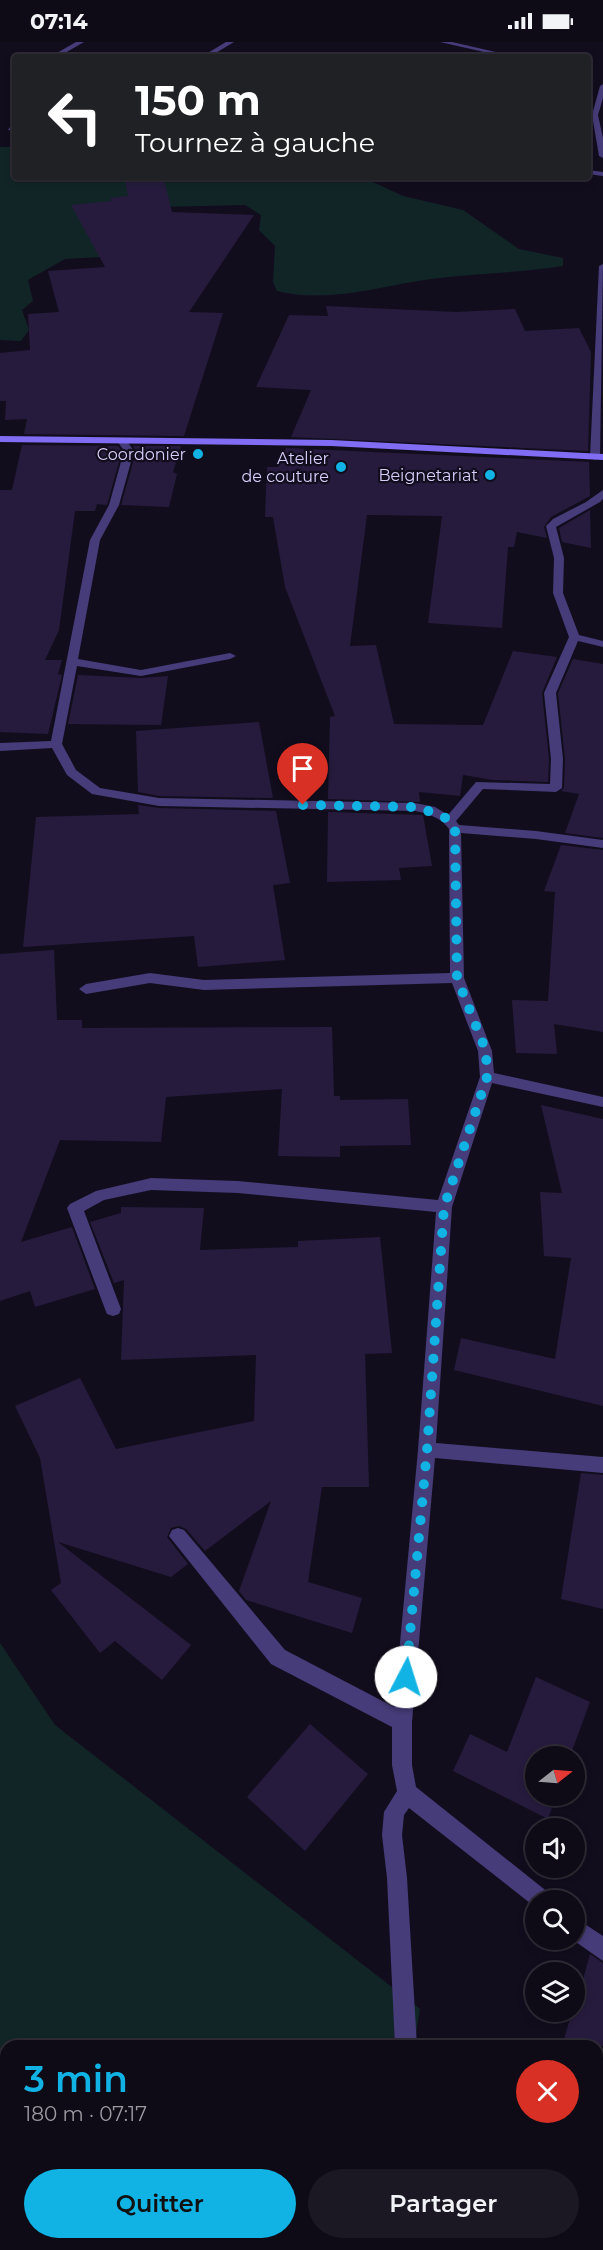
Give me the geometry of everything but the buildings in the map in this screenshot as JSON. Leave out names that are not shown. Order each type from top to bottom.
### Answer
[{"type":"street","points":[[59,54],[81,42]]},
{"type":"street","points":[[209,54],[231,42]]},
{"type":"street","points":[[443,42],[502,54]]},
{"type":"street","points":[[462,54],[464,45]]},
{"type":"street","points":[[601,88],[595,115],[603,156]]},
{"type":"street","points":[[0,439],[331,443],[599,457],[603,266]]},
{"type":"street","points":[[123,442],[129,451],[114,505],[95,540],[81,603],[73,662],[56,744],[71,772],[96,791],[159,802],[415,807],[431,810],[452,825],[603,844]]},
{"type":"street","points":[[530,1890],[407,1793],[402,1766],[402,1722],[427,1450],[444,1207],[487,1077],[486,1051],[457,978],[452,825],[480,785],[556,788],[557,759],[550,693],[574,637],[558,592],[559,558],[551,526],[558,519],[592,505],[603,493]]},
{"type":"street","points":[[574,637],[603,644]]},
{"type":"street","points":[[73,662],[141,673],[230,656]]},
{"type":"street","points":[[0,747],[56,744]]},
{"type":"street","points":[[86,989],[150,978],[204,985],[457,978]]},
{"type":"street","points":[[487,1077],[603,1102]]},
{"type":"street","points":[[113,1309],[75,1208],[101,1195],[151,1184],[238,1187],[444,1207]]},
{"type":"street","points":[[427,1450],[603,1465]]},
{"type":"street","points":[[178,1536],[278,1657],[402,1722]]},
{"type":"street","points":[[406,2040],[397,1878],[392,1835],[394,1812],[407,1793]]},
{"type":"street","points":[[585,1936],[603,1950]]},
{"type":"street","points":[[551,2250],[558,2250]]},
{"type":"green space","points":[[0,147],[12,147],[12,180],[368,180],[403,196],[463,210],[519,249],[563,258],[563,266],[431,279],[335,295],[296,295],[277,291],[273,282],[275,246],[259,230],[261,215],[245,205],[157,207],[137,255],[65,259],[28,280],[33,301],[22,310],[29,330],[21,341],[0,340]]},
{"type":"green space","points":[[0,1643],[55,1725],[420,2009],[415,2040],[0,2040]]},
{"type":"place","name":"Coordonier","points":[[198,454]]},
{"type":"place","name":"Atelier de couture","points":[[341,467]]},
{"type":"place","name":"Beignetariat","points":[[490,475]]},
{"type":"route","points":[[303,805],[415,807],[431,810],[450,821],[455,829],[457,860],[457,978],[486,1051],[487,1077],[444,1207],[427,1450],[406,1677]]}]
